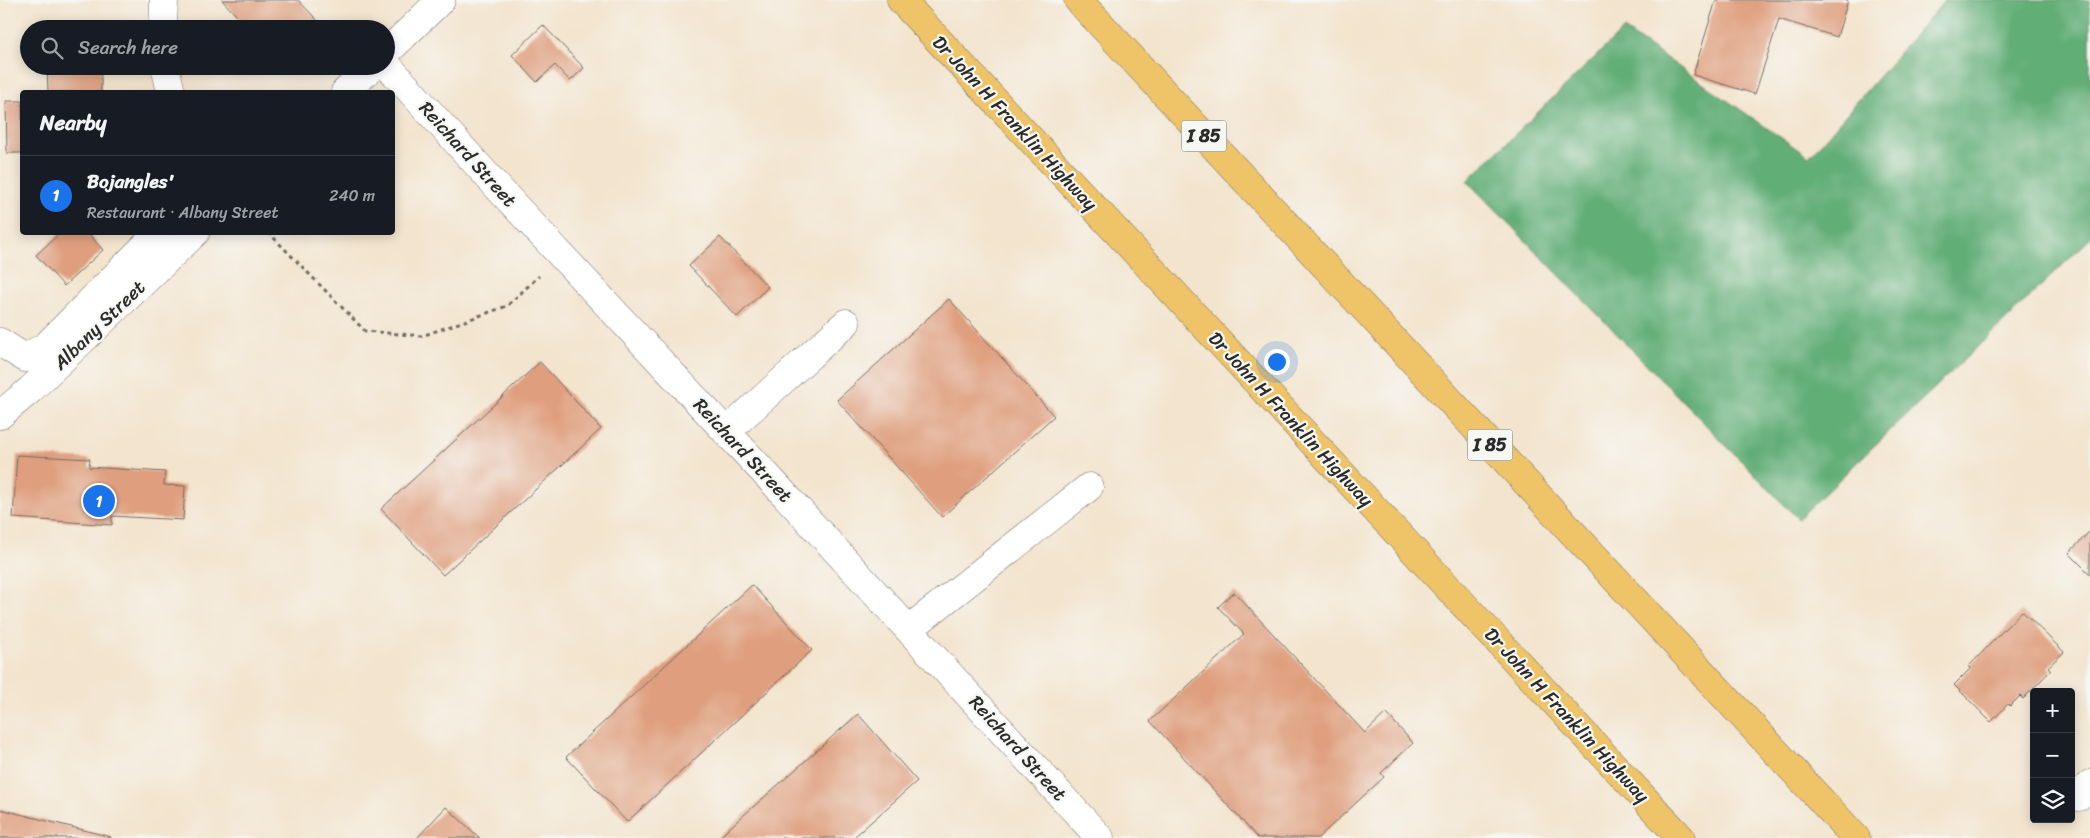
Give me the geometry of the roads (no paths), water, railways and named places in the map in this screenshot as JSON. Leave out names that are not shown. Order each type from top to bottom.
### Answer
[{"type":"highway","name":"Dr John H Franklin Highway","points":[[901,0],[1681,838]]},
{"type":"highway","name":"I 85","points":[[1078,0],[1856,838]]},
{"type":"street","points":[[164,0],[164,20]]},
{"type":"street","points":[[395,44],[441,0]]},
{"type":"street","name":"Reichard Street","points":[[395,74],[1100,838]]},
{"type":"street","points":[[167,75],[171,90]]},
{"type":"street","points":[[347,90],[363,75]]},
{"type":"street","points":[[0,342],[34,367],[46,346],[156,235]]},
{"type":"street","name":"Albany Street","points":[[0,415],[34,367],[192,235]]},
{"type":"street","points":[[726,432],[846,323]]},
{"type":"street","points":[[909,629],[1089,487]]},
{"type":"place","name":"Bojangles'","points":[[99,501]]}]
